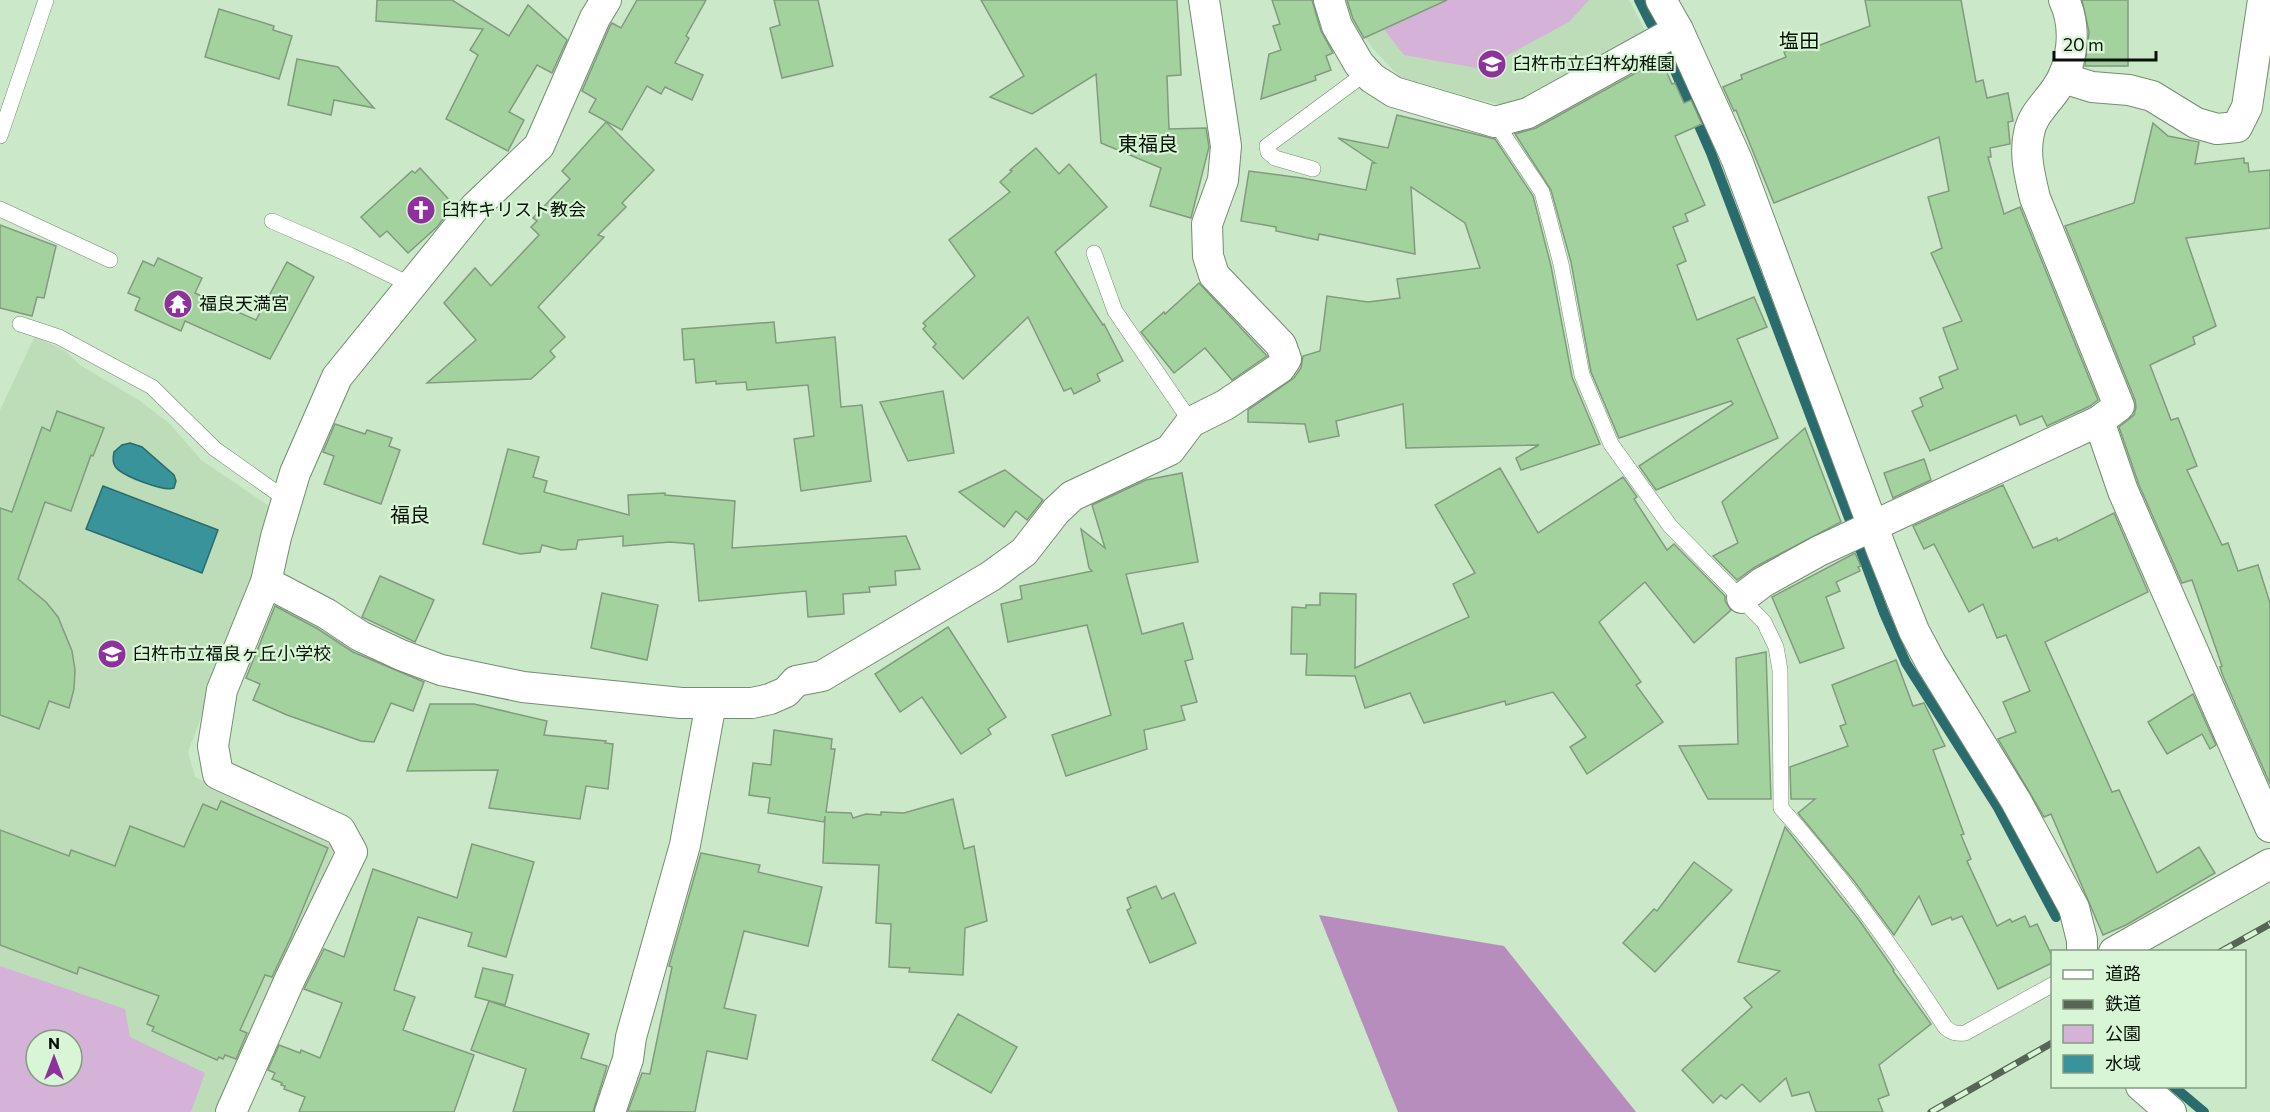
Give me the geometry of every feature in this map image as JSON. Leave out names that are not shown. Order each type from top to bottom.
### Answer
[{"type":"street","points":[[231,1112],[290,979],[352,852],[340,830],[218,774],[213,746],[222,690],[266,582],[296,473],[337,377],[475,207],[539,146],[595,18],[606,0]]},
{"type":"street","points":[[266,582],[327,614],[360,636],[441,670],[523,687],[681,703],[752,703],[786,692],[796,681],[822,676],[1008,564],[1024,552],[1056,511],[1072,496],[1170,450],[1191,422],[1225,405],[1280,368],[1286,359],[1281,345],[1214,276],[1209,266],[1207,224],[1218,199],[1225,172],[1226,146],[1204,0]]},
{"type":"street","points":[[1329,0],[1337,26],[1363,68],[1394,92],[1495,122],[1528,113],[1678,30]]},
{"type":"street","points":[[1661,0],[1678,30],[1737,160],[1914,631],[1930,663],[2016,801],[2074,908],[2082,940],[2082,950]]},
{"type":"street","points":[[1742,598],[1763,582],[1819,551],[2099,421],[2119,406],[2035,198],[2027,162],[2029,132],[2038,110],[2063,78],[2067,64],[2072,33],[2064,0]]},
{"type":"street","points":[[2063,78],[2092,87],[2129,90],[2152,96],[2196,123],[2217,129],[2237,127],[2247,107],[2263,0]]},
{"type":"street","points":[[2099,421],[2123,491],[2270,827]]},
{"type":"street","points":[[610,1112],[628,1059],[631,1037],[685,845],[711,703]]},
{"type":"street","points":[[2116,950],[2270,864]]},
{"type":"street","points":[[2143,1088],[2171,1112]]},
{"type":"lane","points":[[0,136],[46,0]]},
{"type":"lane","points":[[1313,169],[1275,158],[1268,152],[1267,146],[1363,68]]},
{"type":"lane","points":[[1495,122],[1542,192],[1561,264],[1582,375],[1611,444],[1670,526],[1764,622],[1776,647],[1780,670],[1781,808],[1822,854],[1908,969],[1945,1027],[1956,1034],[1965,1033],[2051,986]]},
{"type":"lane","points":[[0,209],[110,260]]},
{"type":"lane","points":[[272,221],[411,285]]},
{"type":"lane","points":[[1094,253],[1115,311],[1191,422]]},
{"type":"lane","points":[[20,324],[58,338],[152,387],[214,450],[287,500]]},
{"type":"shaded area","name":"臼杵市立臼杵幼稚園","points":[[1345,0],[1629,0],[1648,36],[1523,104],[1504,105],[1400,77],[1375,51],[1353,21]]},
{"type":"shaded area","name":"臼杵市立福良ヶ丘小学校","points":[[35,336],[65,351],[80,365],[140,401],[170,424],[201,460],[269,506],[269,522],[261,557],[188,752],[195,777],[336,844],[224,1112],[0,1112],[0,410]]},
{"type":"shaded area","points":[[1319,915],[1504,946],[1636,1112],[1398,1112]]},
{"type":"green space","points":[[1422,0],[1589,0],[1569,22],[1482,69],[1404,55],[1383,28]]},
{"type":"green space","points":[[0,966],[125,1009],[130,1037],[205,1073],[191,1112],[0,1112]]},
{"type":"water","points":[[130,443],[142,447],[174,475],[176,481],[174,488],[162,488],[134,478],[115,466],[114,452],[122,445]]},
{"type":"water","points":[[103,486],[218,530],[202,573],[86,529]]},
{"type":"building","points":[[377,0],[452,0],[509,36],[528,5],[567,40],[552,73],[537,65],[509,112],[524,120],[508,151],[446,119],[478,55],[470,50],[483,29],[376,21]]},
{"type":"building","points":[[637,0],[706,0],[686,36],[689,38],[675,63],[703,75],[692,100],[665,87],[661,94],[647,86],[622,130],[589,112],[596,99],[582,91],[610,26],[612,23],[621,28]]},
{"type":"building","points":[[774,0],[818,0],[833,66],[782,78],[770,28],[780,25]]},
{"type":"building","points":[[981,0],[1177,0],[1181,75],[1167,76],[1169,129],[1206,128],[1209,147],[1191,218],[1150,206],[1161,168],[1101,143],[1096,74],[1032,114],[990,97],[1024,76]]},
{"type":"building","points":[[1272,0],[1312,0],[1321,31],[1333,53],[1326,56],[1331,70],[1315,76],[1316,80],[1261,99],[1269,54],[1281,50],[1273,26],[1280,24]]},
{"type":"building","points":[[1347,0],[1447,0],[1364,38],[1353,19]]},
{"type":"building","points":[[1865,0],[1961,0],[1976,82],[1983,80],[1987,98],[2008,93],[2013,121],[2008,122],[2010,144],[1990,148],[1991,157],[1988,157],[2004,214],[2020,207],[2098,400],[2090,406],[2047,426],[2042,416],[2020,425],[2016,415],[1930,451],[1912,411],[1923,406],[1920,398],[1943,388],[1939,377],[1958,369],[1943,328],[1962,321],[1931,253],[1942,248],[1928,197],[1949,191],[1939,137],[1774,203],[1736,110],[1734,111],[1723,87],[1742,79],[1741,75],[1786,57],[1784,52],[1813,41],[1815,47],[1870,26]]},
{"type":"building","points":[[2082,0],[2128,0],[2128,66],[2085,66],[2089,32]]},
{"type":"building","points":[[219,9],[274,26],[273,30],[292,36],[279,79],[205,57]]},
{"type":"building","points":[[297,59],[338,67],[374,108],[334,100],[331,115],[288,105]]},
{"type":"building","points":[[1661,59],[1672,84],[1675,83],[1684,103],[1691,100],[1702,124],[1675,136],[1705,205],[1685,214],[1688,221],[1673,227],[1686,261],[1677,265],[1697,320],[1754,297],[1767,327],[1737,339],[1778,438],[1656,490],[1639,466],[1733,404],[1731,401],[1619,438],[1591,372],[1571,262],[1551,190],[1515,134],[1536,128]]},
{"type":"building","points":[[1397,115],[1495,139],[1533,196],[1551,266],[1572,377],[1600,444],[1521,470],[1516,458],[1539,445],[1406,448],[1403,404],[1336,421],[1339,436],[1309,442],[1305,424],[1248,422],[1248,410],[1294,378],[1301,368],[1303,356],[1320,351],[1327,296],[1368,302],[1400,298],[1397,279],[1480,268],[1465,223],[1411,187],[1415,254],[1319,234],[1318,240],[1276,231],[1276,227],[1241,221],[1249,171],[1366,190],[1372,163],[1375,163],[1338,138],[1388,148]]},
{"type":"building","points":[[606,122],[654,170],[622,203],[626,207],[598,235],[604,237],[538,307],[565,337],[550,351],[555,357],[531,379],[427,383],[476,340],[444,303],[475,268],[491,286],[539,235],[531,227],[537,221],[533,218],[570,179],[562,171]]},
{"type":"building","points":[[2153,123],[2168,136],[2199,142],[2195,164],[2244,158],[2244,163],[2248,163],[2249,172],[2270,170],[2270,228],[2186,238],[2216,326],[2193,337],[2195,344],[2150,365],[2171,420],[2178,418],[2197,466],[2187,470],[2222,545],[2228,543],[2238,571],[2258,565],[2270,603],[2270,784],[2223,676],[2220,667],[2222,666],[2192,580],[2182,583],[2139,485],[2119,427],[2134,415],[2135,400],[2065,226],[2134,203]]},
{"type":"building","points":[[1036,148],[1059,174],[1069,164],[1107,207],[1055,252],[1104,324],[1123,361],[1097,374],[1100,381],[1074,394],[1071,388],[1064,391],[1028,317],[963,379],[933,347],[936,344],[923,329],[926,326],[923,323],[975,276],[949,240],[1010,192],[1000,182],[1012,171],[1010,170]]},
{"type":"building","name":"臼杵キリスト教会","points":[[420,168],[454,205],[437,227],[408,253],[387,231],[380,237],[361,217],[412,171],[415,173]]},
{"type":"building","points":[[0,225],[56,246],[44,298],[37,297],[32,316],[0,308]]},
{"type":"building","name":"福良天満宮","points":[[158,258],[202,278],[195,293],[256,320],[287,262],[314,277],[270,359],[185,321],[181,331],[135,310],[140,298],[128,293],[143,261],[154,266]]},
{"type":"building","points":[[1199,283],[1267,356],[1232,380],[1205,348],[1174,373],[1141,332]]},
{"type":"building","points":[[774,322],[776,343],[835,337],[841,407],[862,405],[871,481],[801,491],[794,439],[814,436],[808,385],[747,390],[746,382],[696,383],[694,359],[684,360],[682,329]]},
{"type":"building","points":[[943,391],[954,453],[908,461],[880,402]]},
{"type":"building","points":[[57,411],[104,428],[93,456],[91,455],[71,511],[45,502],[18,579],[46,602],[58,617],[72,651],[75,670],[74,689],[69,708],[49,701],[39,729],[0,715],[0,508],[12,512],[42,427],[50,431]]},
{"type":"building","points":[[335,424],[365,434],[367,430],[392,438],[389,446],[400,450],[381,504],[324,484],[334,456],[323,452]]},
{"type":"building","points":[[1805,428],[1841,522],[1755,567],[1737,580],[1713,556],[1738,543],[1722,502]]},
{"type":"building","points":[[508,449],[539,457],[533,477],[547,481],[544,492],[629,515],[628,495],[665,493],[665,495],[735,501],[732,548],[906,536],[920,569],[895,571],[896,585],[869,587],[870,592],[843,594],[844,614],[808,617],[806,591],[699,601],[694,544],[670,542],[623,546],[623,536],[578,540],[576,549],[561,550],[542,545],[540,552],[520,554],[483,544]]},
{"type":"building","points":[[1924,459],[1931,480],[1893,498],[1884,473]]},
{"type":"building","points":[[1500,468],[1538,533],[1623,477],[1637,497],[1634,499],[1667,550],[1674,544],[1725,596],[1725,601],[1731,610],[1694,643],[1645,582],[1599,622],[1641,682],[1636,685],[1663,722],[1587,774],[1570,747],[1586,737],[1553,692],[1506,705],[1505,701],[1424,723],[1410,693],[1365,708],[1355,676],[1306,675],[1307,654],[1291,654],[1292,607],[1306,608],[1306,605],[1320,605],[1320,593],[1356,594],[1355,668],[1469,617],[1453,584],[1475,573],[1435,505]]},
{"type":"building","points":[[1005,470],[1043,500],[1027,520],[1016,511],[1004,527],[959,492]]},
{"type":"building","points":[[1182,473],[1198,562],[1126,574],[1142,634],[1183,623],[1193,659],[1185,661],[1197,702],[1181,706],[1185,720],[1144,730],[1147,749],[1066,776],[1052,735],[1111,715],[1087,625],[1008,642],[1001,604],[1022,599],[1020,586],[1092,571],[1089,568],[1081,529],[1105,548],[1092,505],[1146,480]]},
{"type":"building","points":[[2003,485],[2033,548],[2057,538],[2058,541],[2114,513],[2148,592],[2045,642],[2112,792],[2119,790],[2157,873],[2199,847],[2215,873],[2126,925],[2103,935],[2051,814],[2044,817],[1998,739],[2016,732],[2003,702],[2030,691],[2006,635],[1997,638],[1983,604],[1969,612],[1934,544],[1924,549],[1913,526]]},
{"type":"building","points":[[1855,553],[1861,566],[1858,567],[1860,571],[1836,582],[1840,591],[1826,597],[1844,648],[1800,663],[1772,597]]},
{"type":"building","points":[[380,576],[434,600],[415,642],[362,617]]},
{"type":"building","points":[[602,593],[658,605],[647,660],[591,648]]},
{"type":"building","points":[[275,606],[318,629],[353,652],[424,682],[413,711],[391,703],[374,742],[361,741],[287,715],[253,700],[260,684],[246,678]]},
{"type":"building","points":[[948,627],[1006,717],[988,729],[991,734],[961,754],[922,697],[900,712],[875,674]]},
{"type":"building","points":[[1766,652],[1771,799],[1708,799],[1679,746],[1738,744],[1736,658]]},
{"type":"building","points":[[1896,660],[1913,706],[1924,703],[1945,746],[1933,750],[1964,834],[1961,835],[1971,859],[1967,861],[1997,926],[2010,919],[2012,922],[2025,916],[2030,927],[2037,924],[2051,954],[2051,963],[1998,989],[1962,916],[1952,920],[1951,917],[1932,925],[1919,896],[1894,935],[1854,881],[1798,813],[1815,799],[1791,799],[1790,767],[1848,746],[1840,726],[1846,724],[1832,685]]},
{"type":"building","points":[[2193,694],[2216,745],[2210,749],[2202,734],[2167,754],[2148,722]]},
{"type":"building","points":[[430,704],[474,704],[547,721],[544,735],[606,741],[605,743],[613,744],[608,789],[586,786],[580,819],[489,808],[498,770],[407,771]]},
{"type":"building","points":[[774,730],[832,739],[831,749],[835,749],[826,812],[851,813],[853,818],[866,814],[881,815],[881,812],[904,813],[953,799],[964,849],[974,846],[987,921],[965,928],[963,975],[909,972],[910,968],[889,967],[891,924],[876,923],[879,865],[823,863],[825,816],[824,822],[768,813],[770,798],[749,795],[753,763],[771,765]]},
{"type":"building","points":[[221,801],[328,848],[272,977],[265,975],[240,1030],[247,1033],[236,1059],[225,1055],[223,1059],[219,1057],[217,1060],[152,1031],[154,1027],[147,1024],[159,996],[79,967],[77,974],[0,945],[0,830],[69,856],[71,850],[115,866],[130,826],[184,847],[203,804],[217,810]]},
{"type":"building","points":[[1785,827],[1859,920],[1931,1024],[1879,1065],[1889,1095],[1878,1099],[1883,1112],[1816,1112],[1809,1092],[1792,1096],[1786,1078],[1760,1102],[1742,1084],[1726,1099],[1721,1095],[1713,1103],[1682,1070],[1752,1007],[1744,998],[1780,971],[1738,962]]},
{"type":"building","points":[[472,844],[534,862],[506,957],[468,946],[472,933],[418,917],[394,990],[415,997],[403,1030],[474,1055],[454,1112],[299,1112],[305,1097],[284,1089],[285,1086],[281,1085],[282,1083],[272,1079],[275,1073],[268,1070],[279,1045],[300,1053],[301,1050],[320,1058],[342,1003],[304,989],[324,949],[344,957],[373,869],[457,898]]},
{"type":"building","points":[[701,853],[760,865],[758,872],[822,887],[808,946],[744,931],[724,1008],[756,1015],[747,1059],[707,1051],[695,1112],[628,1111],[642,1073],[650,1074],[672,967],[669,966]]},
{"type":"building","points":[[1694,862],[1732,890],[1655,972],[1623,943],[1654,909],[1657,911]]},
{"type":"building","points":[[1156,886],[1162,899],[1174,893],[1196,943],[1150,963],[1127,910],[1131,908],[1127,898]]},
{"type":"building","points":[[483,968],[513,975],[505,1005],[475,997]]},
{"type":"building","points":[[489,1001],[589,1034],[581,1058],[607,1066],[593,1112],[513,1112],[526,1069],[471,1050]]},
{"type":"building","points":[[958,1014],[1017,1047],[991,1093],[932,1060]]},
{"type":"waterway","points":[[1639,0],[1651,24]]},
{"type":"waterway","points":[[1668,55],[1711,153],[1849,518]]},
{"type":"waterway","points":[[1859,546],[1906,663],[1997,806],[2056,917]]},
{"type":"waterway","points":[[2175,1088],[2204,1112]]},
{"type":"railway","points":[[2224,950],[2270,924]]},
{"type":"railway","points":[[1931,1112],[2051,1044]]},
{"type":"place","name":"臼杵市立臼杵幼稚園","points":[[1492,64]]},
{"type":"place","name":"臼杵キリスト教会","points":[[421,210]]},
{"type":"place","name":"福良天満宮","points":[[178,304]]},
{"type":"place","name":"臼杵市立福良ヶ丘小学校","points":[[112,654]]},
{"type":"district","name":"塩田","points":[[1799,41]]},
{"type":"district","name":"東福良","points":[[1148,144]]},
{"type":"district","name":"福良","points":[[410,515]]}]
